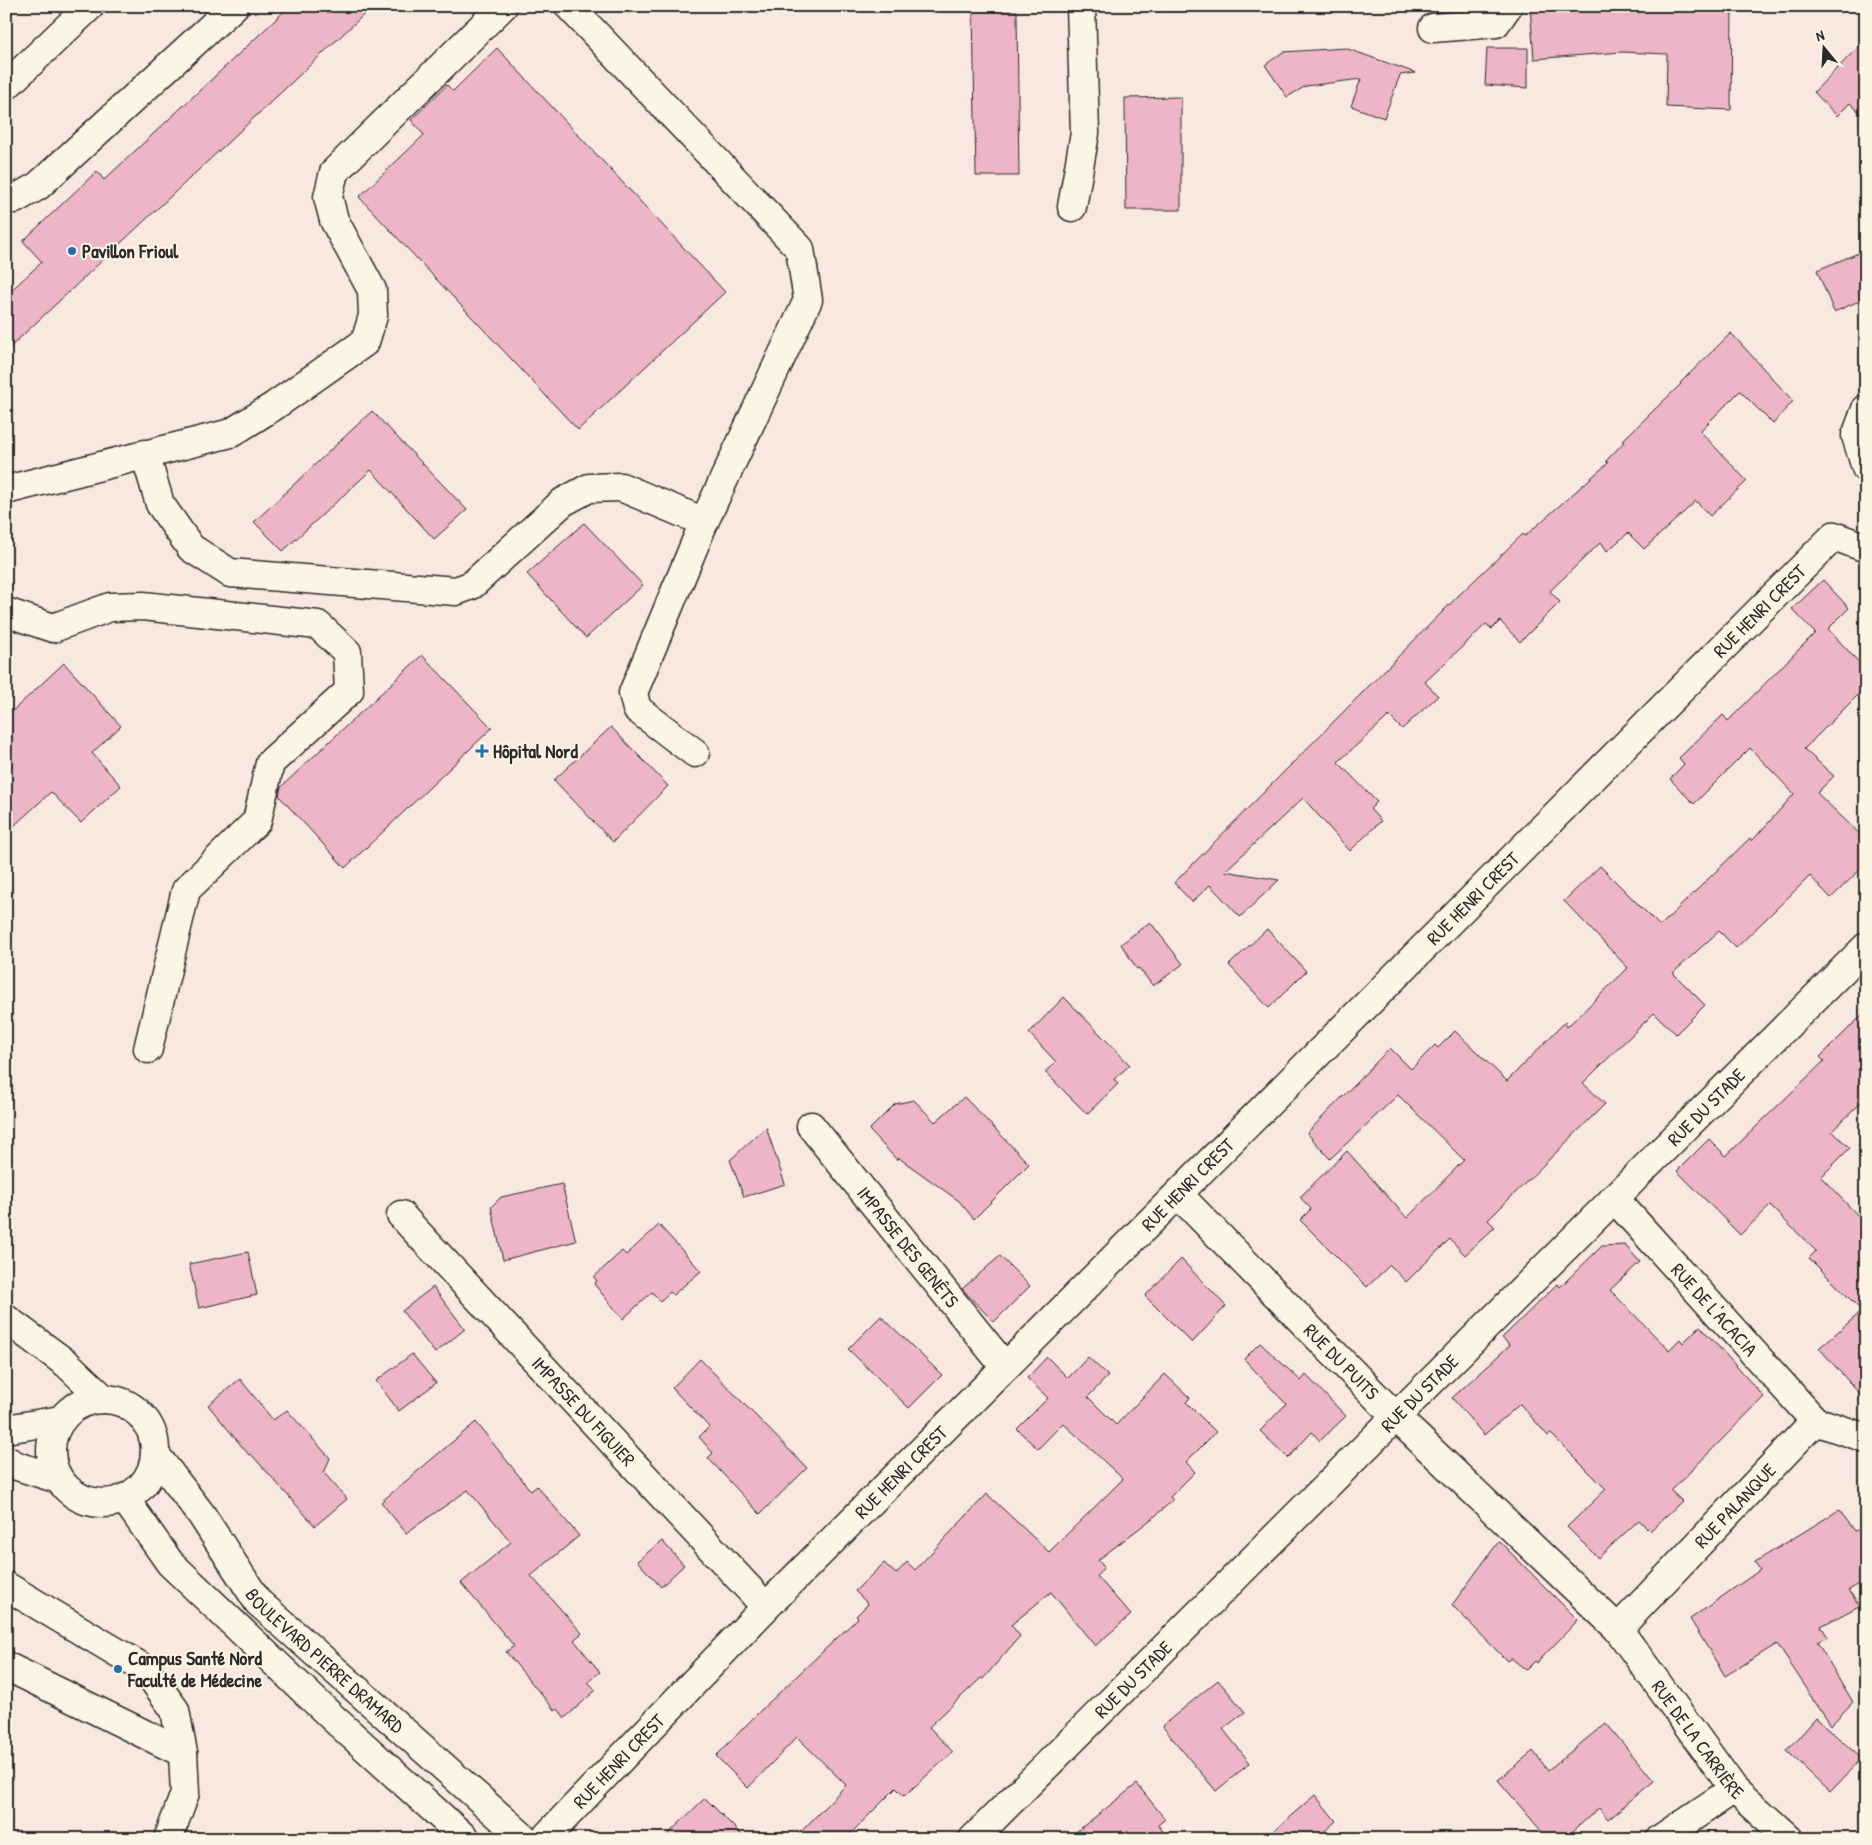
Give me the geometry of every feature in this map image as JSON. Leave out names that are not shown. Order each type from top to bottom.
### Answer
[{"type":"street","points":[[6,86],[90,6]]},
{"type":"street","points":[[6,197],[15,199],[38,186],[234,6]]},
{"type":"street","points":[[6,490],[231,433],[274,406],[365,342],[373,316],[372,290],[334,220],[328,197],[334,172],[503,6]]},
{"type":"street","points":[[569,6],[800,249],[808,300],[704,522],[633,693],[637,709],[695,753]]},
{"type":"street","points":[[1072,207],[1085,133],[1081,6]]},
{"type":"street","points":[[1432,28],[1496,23],[1508,6]]},
{"type":"street","points":[[1866,409],[1856,436],[1866,468]]},
{"type":"street","points":[[145,454],[160,504],[191,548],[230,573],[456,591],[472,585],[563,502],[589,488],[621,487],[704,522]]},
{"type":"street","name":"RUE HENRI CREST","points":[[544,1839],[766,1607],[1834,536],[1866,548]]},
{"type":"street","points":[[6,612],[53,628],[110,606],[143,606],[318,625],[347,652],[349,691],[270,764],[257,822],[186,890],[148,1049]]},
{"type":"street","name":"RUE DU STADE","points":[[973,1839],[1866,947]]},
{"type":"street","name":"IMPASSE DES GENÊTS","points":[[811,1126],[1005,1367]]},
{"type":"street","name":"RUE DU PUITS","points":[[1178,1194],[1395,1416],[1618,1629]]},
{"type":"street","name":"RUE DE L'ACACIA","points":[[1614,1198],[1815,1421]]},
{"type":"street","name":"IMPASSE DU FIGUIER","points":[[401,1215],[766,1607]]},
{"type":"street","points":[[11,1328],[67,1364],[104,1399]]},
{"type":"street","points":[[104,1399],[125,1403],[142,1416],[152,1434],[155,1454],[151,1473],[140,1488],[125,1499],[106,1504],[87,1502],[70,1493],[58,1479],[51,1459],[52,1439],[61,1420],[73,1408],[88,1401],[104,1399]]},
{"type":"street","points":[[6,1429],[61,1420]]},
{"type":"street","points":[[1815,1421],[1866,1438]]},
{"type":"street","name":"RUE PALANQUE","points":[[1618,1629],[1815,1421]]},
{"type":"street","name":"BOULEVARD PIERRE DRAMARD","points":[[155,1454],[201,1514],[258,1602],[525,1839]]},
{"type":"street","points":[[6,1460],[17,1466],[58,1479]]},
{"type":"street","name":"BOULEVARD PIERRE DRAMARD","points":[[125,1499],[170,1563],[333,1718],[466,1839]]},
{"type":"street","points":[[6,1586],[145,1669],[175,1710],[183,1753],[185,1793],[168,1839]]},
{"type":"street","name":"RUE DE LA CARRIÈRE","points":[[1618,1629],[1734,1789],[1789,1839]]},
{"type":"street","points":[[6,1666],[183,1753]]},
{"type":"street","points":[[1660,1839],[1734,1789]]},
{"type":"building","points":[[290,6],[373,6],[6,351],[6,295],[42,262],[23,241],[97,171],[104,180]]},
{"type":"building","points":[[1530,6],[1564,6],[1564,11],[1623,6],[1732,6],[1731,110],[1666,107],[1667,54],[1622,52],[1534,59]]},
{"type":"building","points":[[973,11],[1017,11],[1019,176],[976,176]]},
{"type":"building","points":[[1866,39],[1866,119],[1850,103],[1837,116],[1814,92]]},
{"type":"building","points":[[497,48],[725,292],[578,430],[359,197],[424,135],[411,120],[447,85],[453,91]]},
{"type":"building","points":[[1345,48],[1416,73],[1400,75],[1384,118],[1351,106],[1361,79],[1306,86],[1287,97],[1265,65],[1283,52]]},
{"type":"building","points":[[1487,48],[1528,48],[1528,88],[1485,85]]},
{"type":"building","points":[[1181,97],[1181,210],[1126,210],[1125,98]]},
{"type":"building","points":[[1866,250],[1866,298],[1834,312],[1817,270]]},
{"type":"building","points":[[1731,333],[1793,401],[1773,424],[1740,391],[1700,431],[1747,481],[1710,516],[1696,501],[1644,549],[1628,533],[1607,551],[1601,542],[1550,591],[1560,602],[1520,642],[1500,621],[1492,629],[1486,624],[1425,682],[1438,696],[1402,729],[1389,716],[1338,762],[1377,802],[1370,809],[1381,821],[1350,851],[1303,798],[1225,871],[1279,880],[1240,917],[1210,885],[1192,902],[1174,883],[1459,595],[1523,534],[1525,536],[1608,463],[1606,461],[1624,442],[1622,441]]},
{"type":"building","points":[[372,411],[467,510],[434,539],[371,470],[283,551],[254,522]]},
{"type":"building","points":[[584,523],[643,585],[586,638],[527,574]]},
{"type":"building","points":[[1823,580],[1849,608],[1828,629],[1866,670],[1866,687],[1804,749],[1834,776],[1817,793],[1866,840],[1866,864],[1831,898],[1810,876],[1736,948],[1719,931],[1673,973],[1705,1005],[1676,1034],[1654,1013],[1583,1083],[1605,1104],[1488,1220],[1495,1227],[1465,1255],[1450,1239],[1406,1282],[1390,1265],[1367,1287],[1300,1220],[1311,1209],[1300,1197],[1347,1151],[1407,1218],[1464,1160],[1398,1095],[1330,1159],[1307,1133],[1390,1048],[1411,1069],[1435,1045],[1438,1048],[1455,1031],[1507,1081],[1565,1022],[1567,1027],[1628,968],[1564,901],[1600,866],[1660,926],[1750,838],[1752,841],[1794,794],[1750,748],[1694,804],[1670,779],[1684,764],[1679,758],[1723,715],[1728,721],[1815,633],[1792,609]]},
{"type":"building","points":[[422,655],[492,728],[345,868],[279,796],[281,787]]},
{"type":"building","points":[[64,663],[121,726],[92,753],[121,786],[81,823],[51,792],[6,833],[6,717]]},
{"type":"building","points":[[611,727],[668,786],[613,842],[554,780]]},
{"type":"building","points":[[1150,922],[1183,964],[1153,986],[1139,968],[1137,969],[1121,944]]},
{"type":"building","points":[[1267,929],[1306,971],[1269,1008],[1229,965]]},
{"type":"building","points":[[1064,997],[1130,1065],[1114,1079],[1118,1084],[1087,1114],[1045,1072],[1056,1062],[1029,1033]]},
{"type":"building","points":[[1866,1011],[1866,1098],[1832,1131],[1850,1148],[1821,1177],[1866,1224],[1866,1401],[1819,1348],[1862,1311],[1809,1258],[1816,1251],[1770,1206],[1740,1235],[1677,1171],[1709,1139],[1726,1156],[1824,1061],[1820,1057]]},
{"type":"building","points":[[964,1097],[1029,1164],[974,1219],[959,1201],[899,1158],[897,1160],[869,1130],[895,1104],[914,1100],[935,1122]]},
{"type":"building","points":[[766,1127],[785,1184],[744,1197],[730,1160]]},
{"type":"building","points":[[562,1184],[576,1241],[503,1260],[491,1207],[501,1197]]},
{"type":"building","points":[[659,1225],[701,1271],[673,1295],[670,1292],[660,1301],[652,1292],[623,1319],[594,1284],[597,1281],[594,1277],[622,1251],[626,1255]]},
{"type":"building","points":[[1625,1245],[1640,1262],[1610,1290],[1669,1350],[1680,1339],[1683,1343],[1700,1326],[1764,1397],[1671,1491],[1682,1501],[1650,1531],[1639,1520],[1598,1558],[1567,1527],[1606,1489],[1551,1434],[1548,1436],[1520,1404],[1484,1435],[1452,1398],[1510,1345],[1502,1338],[1557,1284],[1560,1287],[1602,1246]]},
{"type":"building","points":[[248,1252],[257,1295],[199,1308],[189,1264]]},
{"type":"building","points":[[1000,1256],[1030,1286],[994,1322],[962,1289]]},
{"type":"building","points":[[1181,1259],[1226,1306],[1192,1343],[1145,1296]]},
{"type":"building","points":[[433,1287],[465,1329],[435,1353],[402,1311]]},
{"type":"building","points":[[881,1316],[942,1375],[909,1408],[848,1349]]},
{"type":"building","points":[[1260,1343],[1301,1381],[1306,1375],[1346,1416],[1320,1441],[1312,1432],[1288,1458],[1260,1431],[1286,1404],[1244,1359]]},
{"type":"building","points":[[412,1354],[436,1383],[399,1411],[376,1381]]},
{"type":"building","points":[[1047,1357],[1068,1378],[1088,1357],[1108,1376],[1088,1397],[1116,1425],[1165,1374],[1190,1398],[1186,1402],[1216,1432],[1186,1462],[1195,1472],[1170,1497],[1173,1500],[1098,1560],[1104,1567],[1097,1576],[1131,1615],[1095,1646],[1051,1592],[1011,1625],[1020,1636],[983,1679],[981,1678],[929,1727],[953,1752],[904,1796],[896,1788],[845,1839],[794,1839],[846,1785],[797,1737],[748,1788],[716,1756],[761,1710],[858,1618],[856,1616],[868,1604],[855,1591],[884,1563],[896,1574],[907,1562],[915,1570],[987,1494],[1049,1552],[1123,1479],[1063,1423],[1038,1449],[1017,1429],[1048,1398],[1027,1378]]},
{"type":"building","points":[[700,1359],[807,1468],[760,1514],[708,1458],[713,1453],[699,1437],[709,1427],[672,1388]]},
{"type":"building","points":[[240,1379],[273,1420],[287,1410],[330,1458],[324,1473],[347,1499],[315,1526],[251,1454],[249,1455],[208,1405]]},
{"type":"building","points":[[476,1422],[531,1491],[537,1486],[579,1536],[531,1576],[582,1633],[574,1640],[600,1672],[588,1682],[596,1690],[565,1718],[558,1709],[555,1711],[506,1652],[514,1646],[461,1583],[511,1542],[468,1490],[406,1533],[381,1502]]},
{"type":"building","points":[[1839,1510],[1855,1531],[1866,1525],[1866,1580],[1849,1590],[1859,1606],[1821,1626],[1828,1637],[1817,1642],[1853,1702],[1831,1725],[1777,1644],[1725,1676],[1690,1619],[1760,1570],[1755,1562]]},
{"type":"building","points":[[662,1541],[684,1565],[661,1587],[637,1561]]},
{"type":"building","points":[[1499,1541],[1578,1620],[1537,1663],[1535,1661],[1526,1670],[1511,1658],[1507,1661],[1452,1605]]},
{"type":"building","points":[[1218,1680],[1245,1712],[1223,1729],[1250,1763],[1216,1791],[1162,1726]]},
{"type":"building","points":[[1816,1718],[1862,1759],[1830,1792],[1787,1751]]},
{"type":"building","points":[[1606,1723],[1654,1781],[1608,1819],[1599,1808],[1564,1839],[1548,1839],[1498,1780],[1533,1751],[1548,1770]]},
{"type":"building","points":[[1137,1784],[1165,1819],[1158,1825],[1169,1839],[1067,1839]]},
{"type":"building","points":[[1315,1795],[1336,1821],[1316,1839],[1264,1839]]},
{"type":"building","points":[[705,1798],[746,1839],[663,1839]]},
{"type":"place","name":"Pavillon Frioul","points":[[72,251]]},
{"type":"place","name":"Hôpital Nord","points":[[482,751]]},
{"type":"place","name":"Campus Santé Nord Faculté de Médecine","points":[[118,1669]]}]
